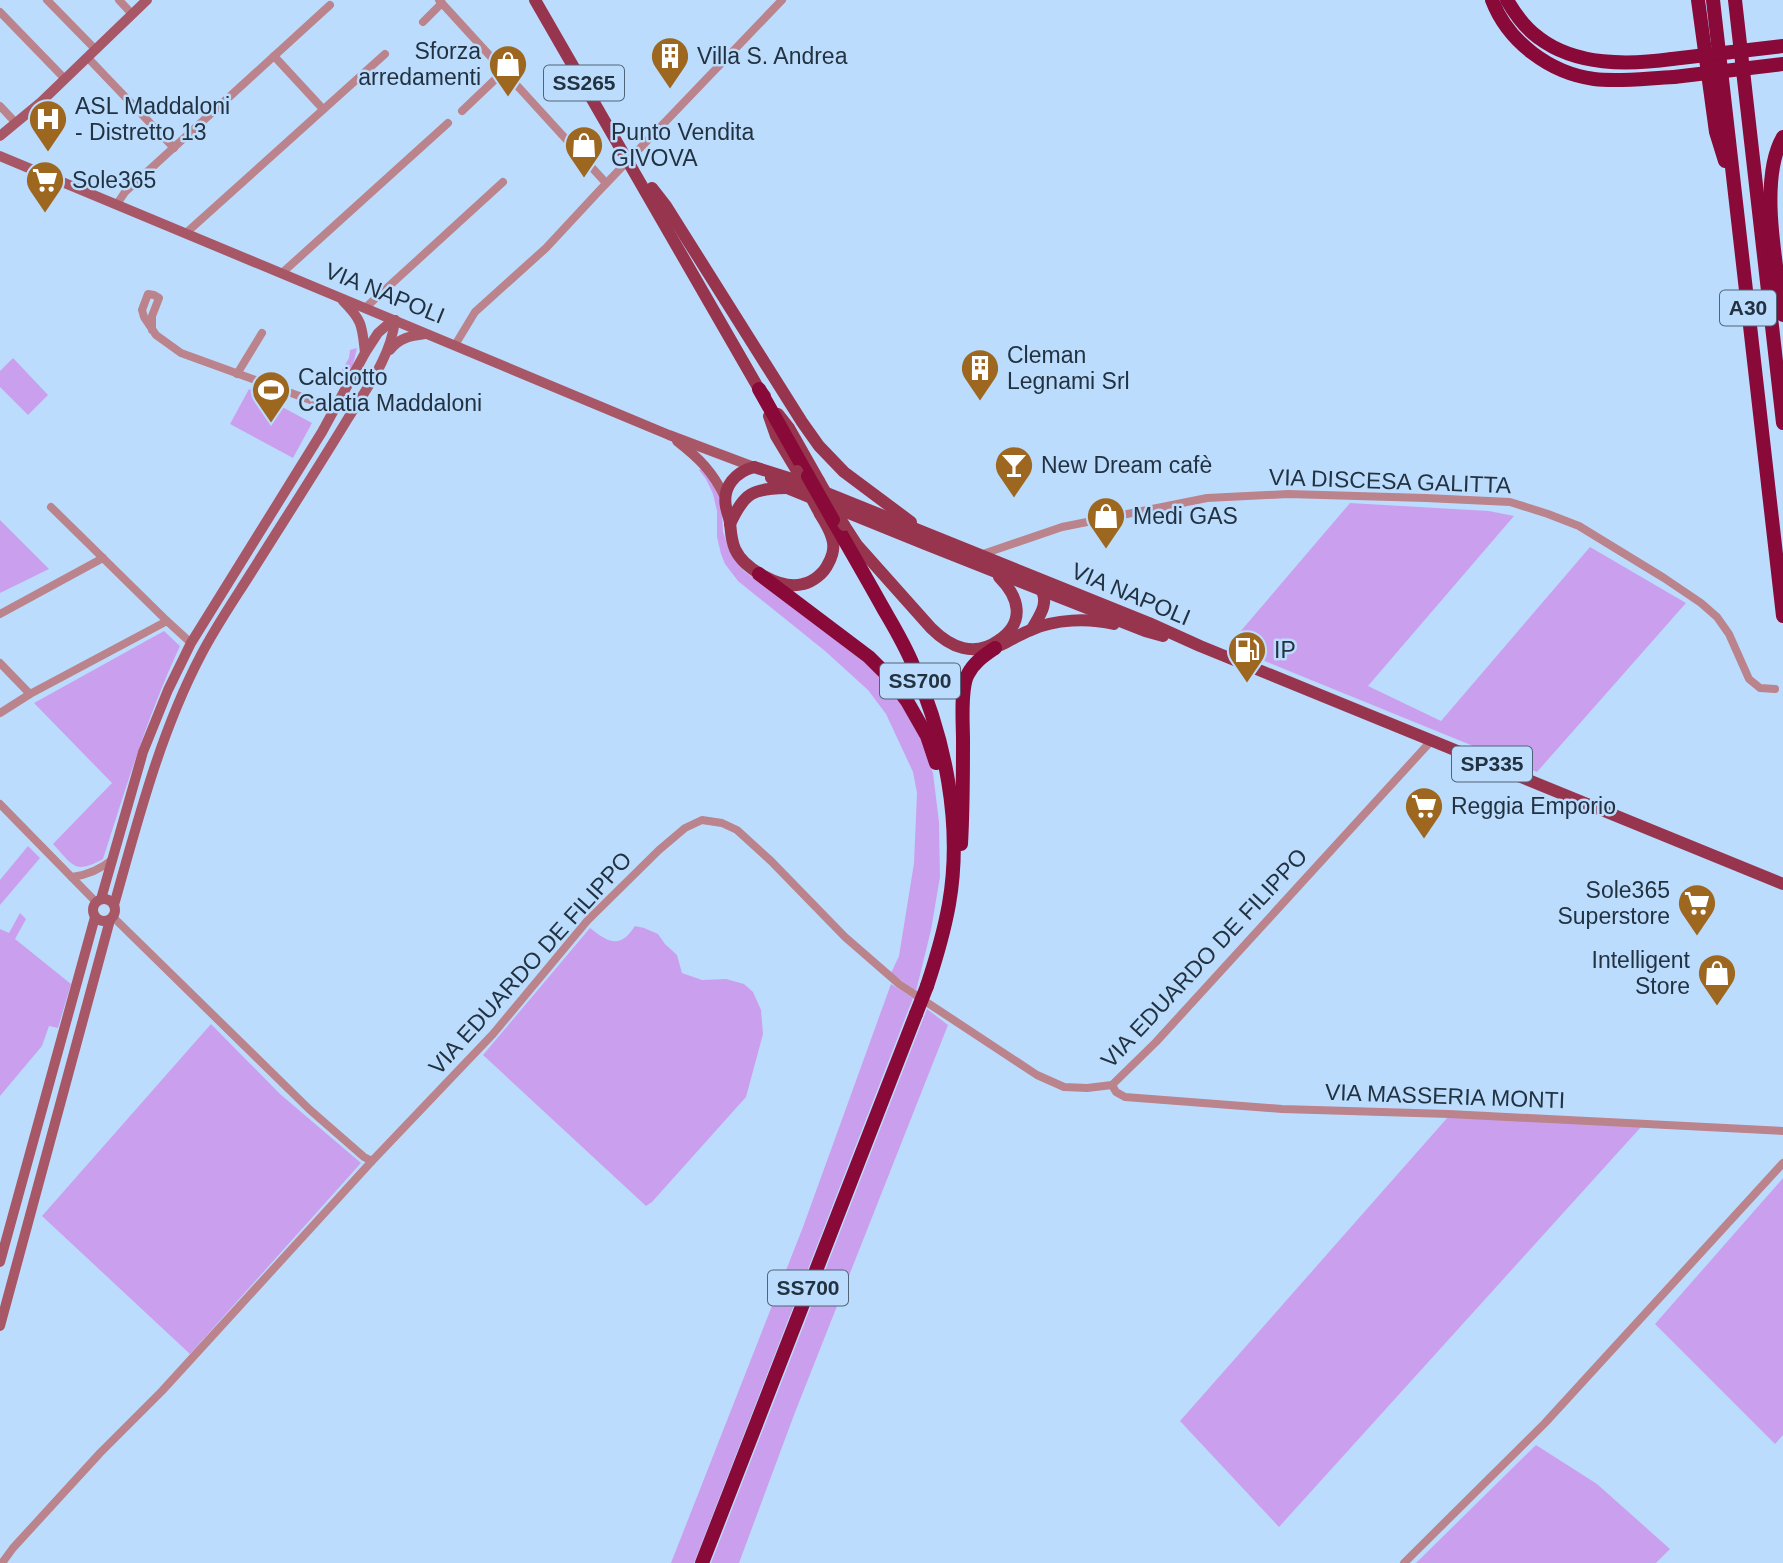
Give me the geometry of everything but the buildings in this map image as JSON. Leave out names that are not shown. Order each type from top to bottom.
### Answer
[{"type":"highway","points":[[1492,0],[1516,38],[1529,50],[1554,68],[1594,79],[1674,77],[1783,64]]},
{"type":"highway","points":[[1507,0],[1520,21],[1538,38],[1563,52],[1593,59],[1621,63],[1783,46]]},
{"type":"highway","points":[[1698,0],[1716,132],[1735,191]]},
{"type":"highway","name":"A30","points":[[1713,0],[1783,616]]},
{"type":"highway","name":"A30","points":[[1735,0],[1783,423]]},
{"type":"highway","points":[[1783,137],[1775,157],[1771,185],[1771,217],[1783,316]]},
{"type":"highway","name":"SS700","points":[[702,1563],[927,986],[949,904],[953,860],[950,794],[931,711],[913,664],[759,389]]},
{"type":"highway","points":[[759,574],[869,657],[890,678],[906,701],[927,736],[937,768],[945,838],[953,860]]},
{"type":"highway","points":[[951,886],[960,868],[965,681],[977,661],[996,648]]},
{"type":"main road","name":"SS265","points":[[535,0],[630,164]]},
{"type":"main road","name":"SS700","points":[[630,164],[759,389]]},
{"type":"main road","points":[[630,164],[666,206],[802,422],[820,446],[845,472],[928,534]]},
{"type":"main road","points":[[730,524],[753,485],[754,467],[738,473],[725,497],[731,538],[736,551],[759,574],[789,585],[804,584],[826,569],[832,558],[832,520]]},
{"type":"main road","name":"VIA NAPOLI","points":[[754,467],[792,479],[1200,646]]},
{"type":"main road","name":"VIA NAPOLI","points":[[754,467],[787,488],[993,572],[1145,631],[1200,646]]},
{"type":"main road","points":[[749,494],[787,488]]},
{"type":"main road","points":[[832,520],[942,639],[961,648],[976,650],[993,645],[1013,628],[1017,607],[1012,592],[993,572]]},
{"type":"main road","points":[[953,544],[984,563],[1035,583],[1043,591],[1045,603],[1032,629]]},
{"type":"main road","points":[[996,648],[1032,629],[1063,622],[1105,622],[1145,631]]},
{"type":"main road","name":"SP335","points":[[1200,646],[1783,884]]},
{"type":"street","points":[[47,0],[174,148]]},
{"type":"street","points":[[119,0],[132,14]]},
{"type":"street","points":[[0,136],[41,102],[147,0]]},
{"type":"street","points":[[455,345],[475,312],[546,248],[606,183],[630,164],[782,0]]},
{"type":"street","points":[[423,22],[441,1],[606,183]]},
{"type":"street","points":[[117,204],[125,192],[330,5]]},
{"type":"street","points":[[0,12],[65,79]]},
{"type":"street","points":[[186,233],[385,54]]},
{"type":"street","points":[[274,56],[323,110]]},
{"type":"street","points":[[461,110],[504,71]]},
{"type":"street","points":[[0,106],[16,123]]},
{"type":"street","points":[[282,273],[448,123]]},
{"type":"street","name":"VIA NAPOLI","points":[[0,156],[669,435],[754,467]]},
{"type":"street","points":[[365,308],[503,183]]},
{"type":"street","points":[[339,297],[360,321],[365,353]]},
{"type":"street","points":[[0,1262],[95,917],[93,909],[99,900],[113,859],[143,752],[168,690],[204,620],[322,432],[365,353],[378,333],[395,320]]},
{"type":"street","points":[[382,361],[391,341],[395,320]]},
{"type":"street","points":[[152,330],[181,354],[335,409]]},
{"type":"street","points":[[237,374],[262,333]]},
{"type":"street","points":[[0,1326],[150,779],[180,699],[201,654],[382,361],[403,338],[426,333]]},
{"type":"street","points":[[669,435],[711,472],[725,497]]},
{"type":"street","name":"VIA DISCESA GALITTA","points":[[980,555],[1062,527],[1207,498],[1288,494],[1510,502],[1579,526],[1692,597],[1723,625],[1749,679],[1760,688],[1775,689]]},
{"type":"street","points":[[51,507],[191,643]]},
{"type":"street","points":[[0,614],[103,558]]},
{"type":"street","points":[[241,564],[253,571]]},
{"type":"street","points":[[0,713],[30,694],[167,621]]},
{"type":"street","points":[[0,663],[30,694]]},
{"type":"street","name":"VIA EDUARDO DE FILIPPO","points":[[372,1161],[493,1034],[587,921],[685,828],[702,820],[722,823],[737,830],[845,937],[899,984],[1037,1075],[1063,1087],[1112,1085],[1157,1042],[1432,740]]},
{"type":"street","points":[[0,804],[72,877],[99,900],[108,900],[114,905]]},
{"type":"street","points":[[72,877],[83,876],[113,859]]},
{"type":"street","points":[[95,917],[100,921],[111,918]]},
{"type":"street","points":[[2,1563],[100,1453],[162,1391],[372,1161],[309,1109],[111,918]]},
{"type":"street","name":"VIA MASSERIA MONTI","points":[[1112,1085],[1116,1092],[1125,1097],[1282,1109],[1449,1114],[1783,1132]]},
{"type":"street","points":[[1404,1563],[1545,1423],[1783,1163]]},
{"type":"shaded area","points":[[357,348],[353,365],[344,380],[338,377],[349,358],[350,350]]},
{"type":"shaded area","points":[[13,358],[48,395],[28,415],[0,387],[0,371]]},
{"type":"shaded area","name":"Calciotto Calatia Maddaloni","points":[[249,389],[312,423],[293,458],[230,424]]},
{"type":"shaded area","points":[[702,468],[719,495],[723,532],[731,554],[744,571],[846,644],[889,685],[920,735],[933,773],[939,822],[940,877],[931,930],[916,991],[891,973],[899,956],[914,863],[917,793],[913,772],[886,714],[868,690],[825,651],[738,581],[725,564],[717,537],[717,511],[713,494],[699,470]]},
{"type":"shaded area","points":[[1350,503],[1489,511],[1514,516],[1368,686],[1441,721],[1590,547],[1686,603],[1537,772],[1228,646]]},
{"type":"shaded area","points":[[0,520],[49,569],[0,593]]},
{"type":"shaded area","points":[[164,631],[180,646],[148,725],[103,859],[80,867],[70,862],[53,844],[112,783],[34,703]]},
{"type":"shaded area","points":[[28,846],[40,858],[0,905],[0,880]]},
{"type":"shaded area","points":[[20,913],[26,919],[15,939],[71,984],[58,1028],[49,1026],[42,1046],[0,1096],[0,929],[9,933]]},
{"type":"shaded area","points":[[635,926],[658,934],[677,955],[682,973],[702,980],[726,979],[744,984],[753,992],[761,1010],[763,1034],[746,1097],[646,1206],[483,1055],[590,928],[609,940],[619,941]]},
{"type":"shaded area","points":[[891,984],[913,998],[694,1563],[671,1563],[803,1227]]},
{"type":"shaded area","points":[[927,1009],[948,1025],[794,1415],[739,1563],[711,1563]]},
{"type":"shaded area","points":[[211,1024],[280,1094],[361,1163],[190,1354],[42,1216]]},
{"type":"shaded area","points":[[1448,1117],[1641,1127],[1279,1527],[1180,1421]]},
{"type":"shaded area","points":[[1783,1178],[1783,1435],[1775,1444],[1655,1324]]},
{"type":"shaded area","points":[[1536,1445],[1597,1484],[1670,1549],[1656,1563],[1416,1563]]},
{"type":"place","name":"Villa S. Andrea","points":[[670,90]]},
{"type":"place","name":"Sforza arredamenti","points":[[508,98]]},
{"type":"place","name":"ASL Maddaloni - Distretto 13","points":[[48,153]]},
{"type":"place","name":"Punto Vendita GIVOVA","points":[[584,179]]},
{"type":"place","name":"Sole365","points":[[45,214]]},
{"type":"place","name":"Cleman Legnami Srl","points":[[980,402]]},
{"type":"place","name":"Calciotto Calatia Maddaloni","points":[[271,424]]},
{"type":"place","name":"New Dream cafè","points":[[1014,499]]},
{"type":"place","name":"Medi GAS","points":[[1106,550]]},
{"type":"place","name":"IP","points":[[1247,684]]},
{"type":"place","name":"Reggia Emporio","points":[[1424,840]]},
{"type":"place","name":"Sole365 Superstore","points":[[1697,937]]},
{"type":"place","name":"Intelligent Store","points":[[1717,1007]]}]
